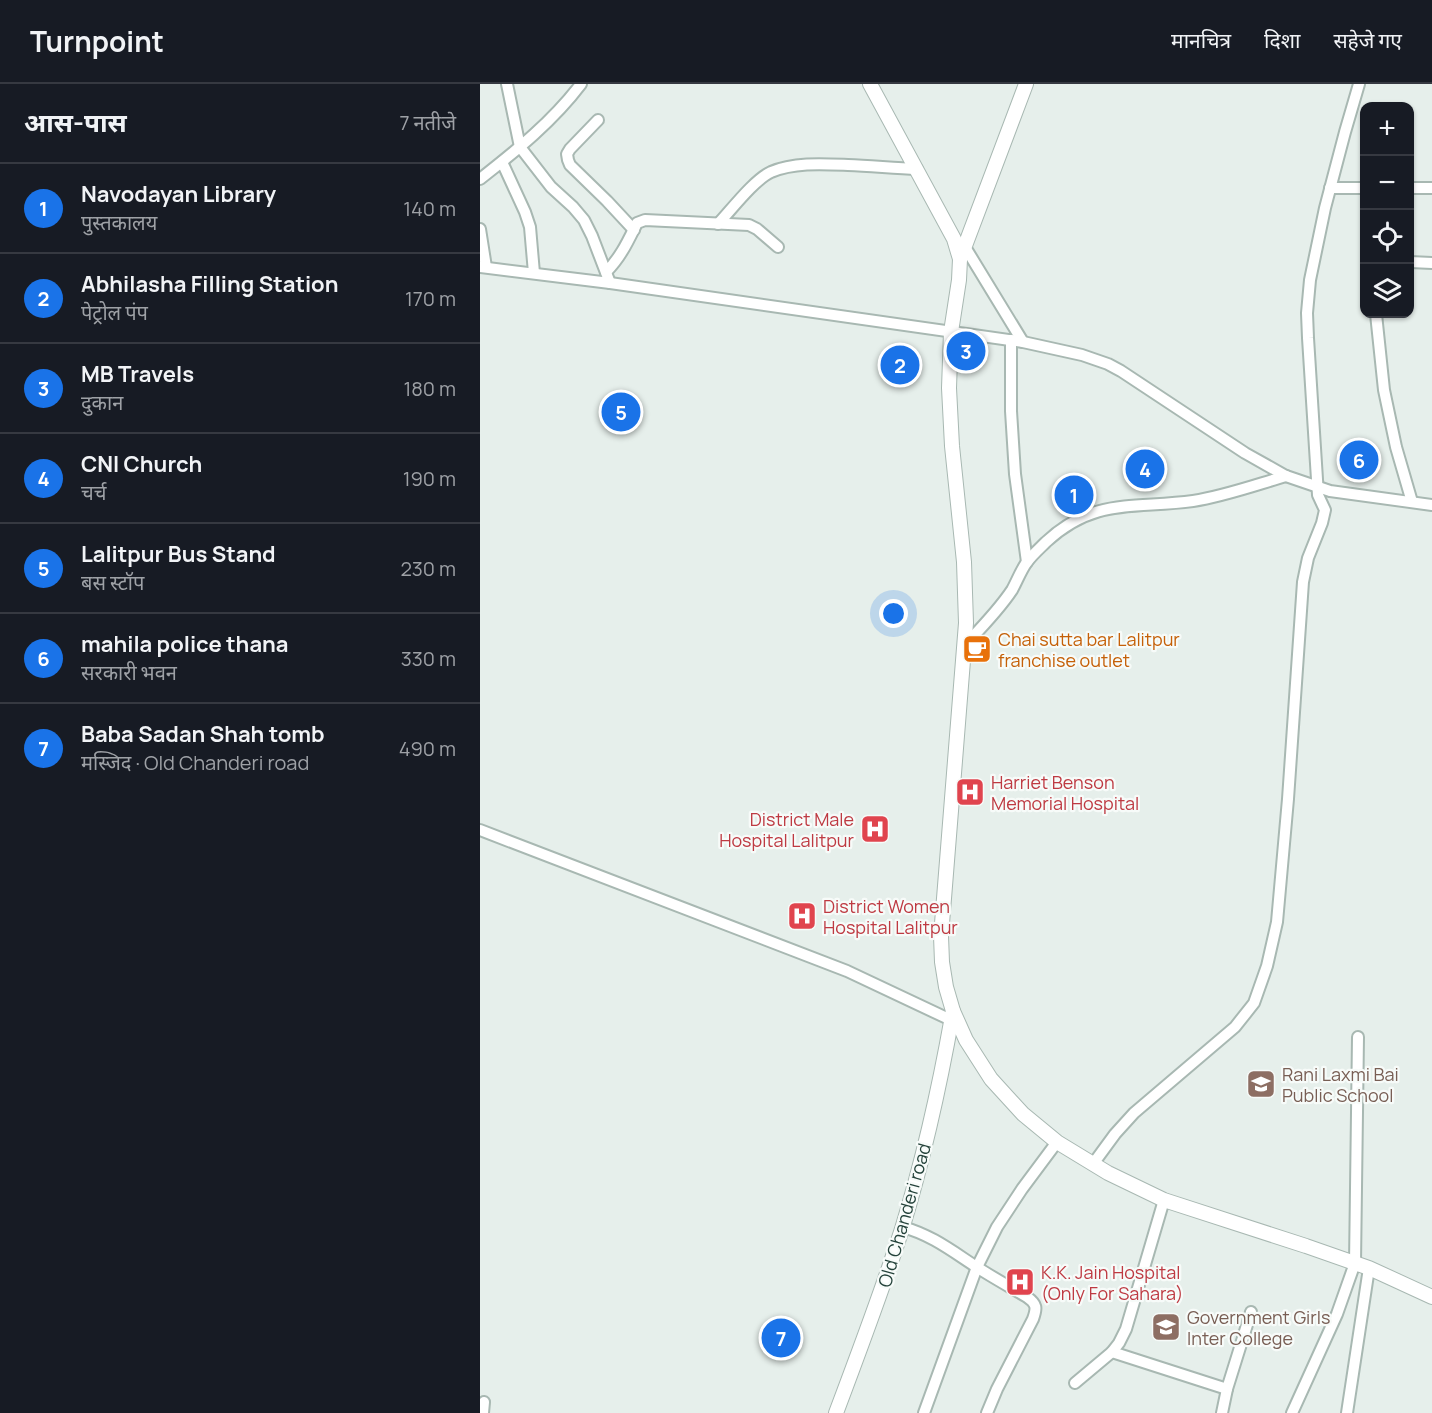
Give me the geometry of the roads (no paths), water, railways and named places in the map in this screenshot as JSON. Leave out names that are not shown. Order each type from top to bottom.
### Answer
[{"type":"street","points":[[507,84],[520,147],[551,188],[584,220],[610,283]]},
{"type":"street","points":[[480,179],[520,147],[566,104],[581,84]]},
{"type":"street","points":[[870,84],[962,253],[1023,342]]},
{"type":"street","points":[[1026,84],[962,253],[951,332],[949,388],[952,446],[964,562],[966,623],[941,936],[942,963],[952,1016],[992,1079],[1023,1114],[1057,1142],[1087,1160],[1164,1200],[1362,1266],[1432,1297]]},
{"type":"street","points":[[1087,1160],[1134,1113],[1235,1027],[1254,1003],[1261,986],[1280,901],[1303,582],[1308,558],[1322,523],[1322,505],[1317,487],[1309,362],[1307,313],[1310,280],[1330,188],[1359,84]]},
{"type":"street","points":[[598,120],[570,149],[567,154],[568,160],[575,171],[634,230]]},
{"type":"street","points":[[502,162],[530,226],[534,273]]},
{"type":"street","points":[[718,224],[755,184],[769,173],[782,168],[827,165],[917,169]]},
{"type":"street","points":[[1330,188],[1360,188]]},
{"type":"street","points":[[1414,188],[1432,188]]},
{"type":"street","points":[[606,272],[616,262],[637,223],[645,220],[749,225],[757,228],[778,247]]},
{"type":"street","points":[[480,229],[483,267],[1011,340],[1082,355],[1121,371],[1245,453],[1286,476],[1330,491],[1432,505]]},
{"type":"street","points":[[1414,262],[1432,263]]},
{"type":"street","points":[[1376,318],[1384,390],[1396,447],[1412,502]]},
{"type":"street","points":[[1011,340],[1014,474],[1027,562]]},
{"type":"street","points":[[964,646],[994,614],[1012,590],[1027,562],[1047,541],[1068,524],[1095,512],[1119,506],[1191,501],[1226,494],[1286,476]]},
{"type":"street","points":[[480,830],[847,971],[952,1016]]},
{"type":"street","name":"Old Chanderi road","points":[[836,1413],[880,1295],[902,1227],[930,1125],[952,1016]]},
{"type":"street","points":[[1347,1413],[1362,1266],[1358,1037]]},
{"type":"street","points":[[924,1413],[977,1267],[997,1227],[1057,1142]]},
{"type":"street","points":[[1075,1383],[1112,1352],[1126,1329],[1164,1200]]},
{"type":"street","points":[[902,1227],[934,1239],[1028,1297],[1036,1307],[1033,1319],[987,1413]]},
{"type":"street","points":[[1292,1413],[1337,1314],[1362,1266]]},
{"type":"street","points":[[1222,1413],[1227,1389],[1251,1312]]},
{"type":"street","points":[[1112,1352],[1227,1389]]},
{"type":"place","name":"MB Travels","points":[[966,351]]},
{"type":"place","name":"Abhilasha Filling Station","points":[[900,365]]},
{"type":"place","name":"Lalitpur Bus Stand","points":[[621,412]]},
{"type":"place","name":"mahila police thana","points":[[1359,460]]},
{"type":"place","name":"CNI Church","points":[[1145,469]]},
{"type":"place","name":"Navodayan Library","points":[[1074,495]]},
{"type":"place","name":"Chai sutta bar Lalitpur franchise outlet","points":[[977,649]]},
{"type":"place","name":"Harriet Benson Memorial Hospital","points":[[970,792]]},
{"type":"place","name":"District Male Hospital Lalitpur","points":[[875,829]]},
{"type":"place","name":"District Women Hospital Lalitpur","points":[[802,916]]},
{"type":"place","name":"Rani Laxmi Bai Public School","points":[[1261,1084]]},
{"type":"place","name":"K.K. Jain Hospital (Only For Sahara)","points":[[1020,1282]]},
{"type":"place","name":"Government Girls Inter College","points":[[1166,1327]]},
{"type":"place","name":"Baba Sadan Shah tomb","points":[[781,1338]]}]
